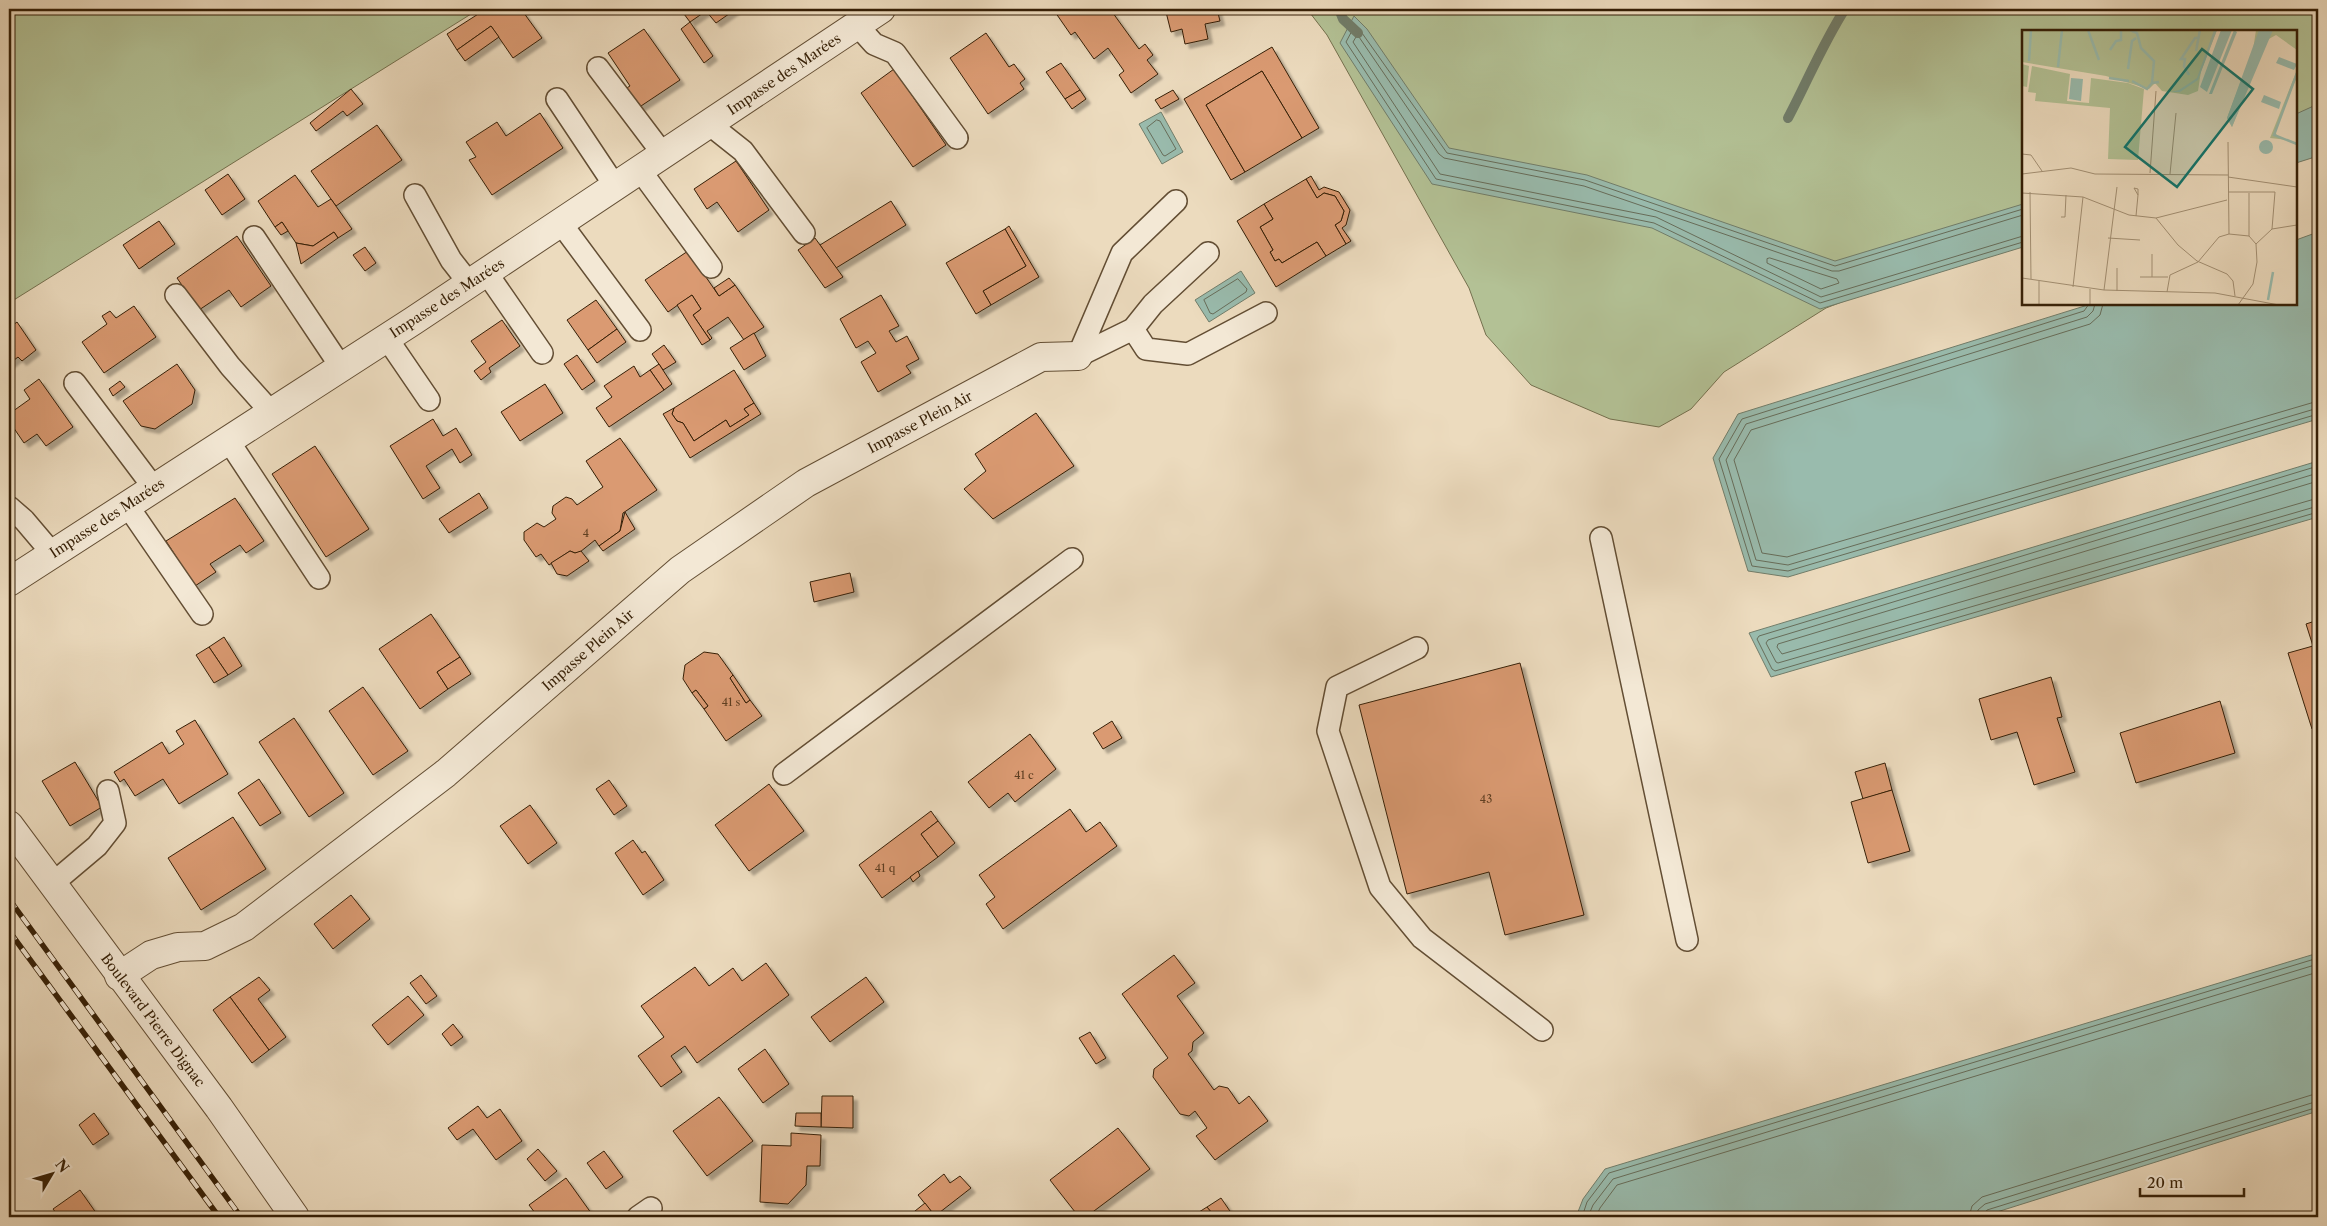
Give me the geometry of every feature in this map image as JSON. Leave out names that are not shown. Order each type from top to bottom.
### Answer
[{"type":"street","name":"Impasse des Marées","points":[[9,582],[477,278],[881,9]]},
{"type":"street","name":"Impasse Plein Air","points":[[120,976],[151,954],[178,947],[205,946],[222,939],[244,926],[446,774],[680,570],[806,482],[1041,357],[1078,356]]},
{"type":"street","name":"Boulevard Pierre Dignac","points":[[9,825],[218,1108],[295,1217]]},
{"type":"lane","points":[[857,25],[874,44],[895,53],[957,138]]},
{"type":"lane","points":[[598,68],[663,154]]},
{"type":"lane","points":[[557,99],[615,186]]},
{"type":"lane","points":[[709,124],[743,151],[804,233]]},
{"type":"lane","points":[[640,170],[711,267]]},
{"type":"lane","points":[[415,195],[451,260],[477,278],[542,353]]},
{"type":"lane","points":[[1078,356],[1122,253],[1176,201]]},
{"type":"lane","points":[[560,222],[640,330]]},
{"type":"lane","points":[[254,237],[340,367]]},
{"type":"lane","points":[[1078,356],[1133,329],[1153,304],[1208,253]]},
{"type":"lane","points":[[176,295],[230,366],[271,412]]},
{"type":"lane","points":[[1133,329],[1146,348],[1188,354],[1266,313]]},
{"type":"lane","points":[[386,337],[429,400]]},
{"type":"lane","points":[[75,383],[154,488]]},
{"type":"lane","points":[[228,440],[319,578]]},
{"type":"lane","points":[[128,505],[202,614]]},
{"type":"lane","points":[[9,507],[24,520],[52,554]]},
{"type":"lane","points":[[1601,538],[1686,940]]},
{"type":"lane","points":[[784,774],[1072,559]]},
{"type":"lane","points":[[1416,648],[1337,687],[1328,731],[1380,887],[1422,938],[1542,1030]]},
{"type":"lane","points":[[52,884],[97,846],[115,823],[108,791]]},
{"type":"shaded area","points":[[9,9],[479,9],[9,303]]},
{"type":"shaded area","points":[[1307,9],[2318,9],[2318,149],[2297,156],[2297,30],[2022,30],[2022,240],[1993,244],[1826,308],[1724,372],[1691,409],[1659,427],[1610,419],[1531,385],[1486,335],[1469,288],[1327,35]]},
{"type":"water","points":[[1354,16],[1367,29],[1449,148],[1587,175],[1835,261],[2022,204],[2022,247],[1820,309],[1652,228],[1432,184],[1340,43]]},
{"type":"water","points":[[2318,104],[2318,156],[2297,163],[2297,114]]},
{"type":"water","points":[[1161,112],[1183,152],[1162,164],[1139,124]]},
{"type":"water","points":[[2318,232],[2318,419],[1788,577],[1748,571],[1713,458],[1738,414],[2088,305],[2297,305],[2297,240]]},
{"type":"water","points":[[1241,271],[1255,293],[1209,322],[1195,300]]},
{"type":"water","points":[[2318,461],[2318,517],[1771,677],[1749,633]]},
{"type":"water","points":[[2318,953],[2318,1111],[1981,1217],[1576,1217],[1583,1199],[1605,1169]]},
{"type":"building","points":[[486,9],[521,9],[542,38],[513,58],[491,26],[457,50],[447,34]]},
{"type":"building","points":[[736,9],[716,23],[706,11],[690,22],[681,10]]},
{"type":"building","points":[[1053,9],[1110,9],[1139,49],[1145,44],[1153,55],[1147,60],[1158,74],[1131,93],[1119,75],[1124,71],[1108,48],[1094,59],[1075,32],[1071,35]]},
{"type":"building","points":[[1172,9],[1217,9],[1220,21],[1205,24],[1208,39],[1185,44],[1182,29],[1171,32],[1166,12]]},
{"type":"building","points":[[690,22],[713,56],[704,63],[681,29]]},
{"type":"building","points":[[491,26],[499,37],[465,61],[457,50]]},
{"type":"building","points":[[644,29],[680,80],[638,108],[625,89],[630,86],[608,53]]},
{"type":"building","points":[[986,33],[1009,67],[1014,64],[1025,79],[1020,83],[1024,89],[988,114],[950,58]]},
{"type":"building","points":[[1272,47],[1319,128],[1302,138],[1262,71],[1206,105],[1245,172],[1231,180],[1184,99]]},
{"type":"building","points":[[1061,63],[1080,90],[1065,99],[1046,72]]},
{"type":"building","points":[[894,69],[946,145],[913,167],[861,93]]},
{"type":"building","points":[[1262,71],[1302,138],[1245,172],[1206,105]]},
{"type":"building","points":[[351,89],[363,104],[347,116],[343,111],[316,131],[310,123]]},
{"type":"building","points":[[1080,90],[1086,99],[1072,109],[1065,99]]},
{"type":"building","points":[[1173,90],[1179,99],[1161,109],[1155,100]]},
{"type":"building","points":[[540,113],[563,148],[492,195],[469,160],[476,157],[466,142],[497,122],[506,136]]},
{"type":"building","points":[[377,125],[402,160],[336,206],[311,171]]},
{"type":"building","points":[[736,161],[769,210],[738,232],[717,202],[707,209],[694,189]]},
{"type":"building","points":[[228,174],[245,199],[222,215],[205,190]]},
{"type":"building","points":[[295,175],[318,207],[331,199],[352,229],[338,238],[334,232],[313,246],[296,243],[282,222],[275,227],[258,201]]},
{"type":"building","points":[[1311,176],[1319,190],[1324,187],[1339,192],[1350,210],[1346,225],[1342,228],[1351,241],[1346,244],[1335,225],[1341,221],[1344,211],[1335,196],[1324,193],[1317,198],[1306,179]]},
{"type":"building","points":[[1306,179],[1317,198],[1324,193],[1335,196],[1344,211],[1341,221],[1335,225],[1346,244],[1326,256],[1317,242],[1282,263],[1279,259],[1275,261],[1270,252],[1273,250],[1260,227],[1273,219],[1264,204]]},
{"type":"building","points":[[891,201],[906,225],[836,268],[820,245]]},
{"type":"building","points":[[1264,204],[1273,219],[1260,227],[1273,250],[1270,252],[1275,261],[1279,259],[1282,263],[1317,242],[1326,256],[1276,287],[1237,221]]},
{"type":"building","points":[[159,221],[175,244],[139,269],[123,245]]},
{"type":"building","points":[[282,222],[288,231],[281,235],[275,227]]},
{"type":"building","points":[[1009,226],[1039,277],[991,305],[983,291],[1026,266],[1005,229]]},
{"type":"building","points":[[1005,229],[1026,266],[983,291],[991,305],[976,314],[946,263]]},
{"type":"building","points":[[334,232],[338,238],[301,264],[296,243],[313,246]]},
{"type":"building","points":[[237,236],[271,286],[241,307],[229,290],[199,310],[177,278]]},
{"type":"building","points":[[815,238],[843,277],[825,288],[798,250]]},
{"type":"building","points":[[365,247],[376,263],[365,271],[353,255]]},
{"type":"building","points":[[688,251],[719,296],[735,285],[764,327],[744,340],[728,317],[707,331],[712,338],[710,340],[693,315],[701,309],[692,295],[668,312],[645,280]]},
{"type":"building","points":[[729,278],[735,285],[719,296],[714,288]]},
{"type":"building","points":[[692,295],[701,309],[693,315],[710,340],[702,345],[677,305]]},
{"type":"building","points":[[881,295],[899,326],[889,331],[896,342],[907,336],[919,359],[906,366],[911,373],[878,392],[861,362],[876,353],[868,341],[856,348],[840,319]]},
{"type":"building","points":[[596,300],[617,329],[588,350],[567,320]]},
{"type":"building","points":[[134,306],[156,337],[104,373],[82,342],[107,324],[102,316],[110,311],[116,318]]},
{"type":"building","points":[[502,320],[520,346],[489,368],[491,372],[481,380],[474,371],[486,362],[471,341]]},
{"type":"building","points":[[17,322],[36,350],[22,361],[18,357],[9,364],[9,328]]},
{"type":"building","points":[[617,329],[626,342],[597,363],[588,350]]},
{"type":"building","points":[[754,333],[766,356],[744,370],[730,348]]},
{"type":"building","points":[[664,345],[676,362],[663,370],[652,354]]},
{"type":"building","points":[[577,355],[595,381],[582,390],[564,364]]},
{"type":"building","points":[[177,364],[195,390],[192,404],[155,429],[141,426],[123,401]]},
{"type":"building","points":[[659,364],[672,384],[664,390],[650,370]]},
{"type":"building","points":[[634,366],[640,377],[650,370],[664,390],[609,427],[596,408],[612,397],[604,386]]},
{"type":"building","points":[[734,370],[754,403],[744,409],[749,415],[730,427],[726,420],[694,441],[683,423],[677,421],[672,414],[674,408]]},
{"type":"building","points":[[39,379],[73,427],[46,446],[37,434],[24,443],[9,421],[9,414],[30,399],[24,390]]},
{"type":"building","points":[[120,381],[125,387],[113,396],[109,389]]},
{"type":"building","points":[[545,384],[563,413],[520,441],[501,412]]},
{"type":"building","points":[[754,403],[761,414],[690,458],[663,414],[674,408],[672,414],[677,421],[683,423],[694,441],[726,420],[730,427],[749,415],[744,409]]},
{"type":"building","points":[[1036,413],[1074,466],[993,519],[964,489],[986,471],[975,454]]},
{"type":"building","points":[[433,419],[443,436],[456,428],[472,455],[460,463],[452,449],[426,466],[440,488],[423,499],[390,446]]},
{"type":"building","points":[[620,438],[657,490],[623,513],[620,531],[599,546],[595,540],[580,552],[570,551],[549,565],[541,554],[536,557],[524,540],[524,532],[537,523],[544,527],[556,519],[552,513],[553,506],[566,497],[572,499],[577,505],[603,487],[586,461]]},
{"type":"building","points":[[315,446],[369,529],[326,557],[272,474]]},
{"type":"building","points":[[479,493],[488,508],[449,533],[439,519]]},
{"type":"building","points":[[235,498],[264,541],[246,553],[240,545],[210,564],[216,572],[195,586],[166,541]]},
{"type":"building","points":[[625,512],[635,529],[603,551],[599,546],[620,531]]},
{"type":"building","points":[[570,551],[575,553],[581,551],[589,561],[567,576],[557,574],[551,563]]},
{"type":"building","points":[[850,573],[854,592],[814,602],[810,582]]},
{"type":"building","points":[[431,614],[460,657],[437,672],[448,689],[420,709],[379,649]]},
{"type":"building","points":[[2318,620],[2318,727],[2312,729],[2288,653],[2313,646],[2306,624]]},
{"type":"building","points":[[224,637],[242,666],[228,675],[209,647]]},
{"type":"building","points":[[209,647],[228,675],[214,683],[196,655]]},
{"type":"building","points":[[704,652],[718,654],[733,675],[730,678],[746,703],[750,700],[762,716],[726,741],[704,709],[708,706],[696,690],[692,693],[683,679],[685,665]]},
{"type":"building","points":[[460,657],[471,674],[448,689],[437,672]]},
{"type":"building","points":[[1520,663],[1584,915],[1505,935],[1489,872],[1407,894],[1359,705]]},
{"type":"building","points":[[733,675],[750,700],[746,703],[730,678]]},
{"type":"building","points":[[2051,677],[2062,717],[2057,718],[2075,772],[2034,785],[2017,732],[1991,740],[1979,699]]},
{"type":"building","points":[[363,687],[408,751],[373,775],[329,711]]},
{"type":"building","points":[[696,690],[708,706],[704,709],[692,693]]},
{"type":"building","points":[[2220,701],[2235,753],[2136,783],[2120,733]]},
{"type":"building","points":[[294,718],[344,793],[309,817],[259,742]]},
{"type":"building","points":[[195,720],[228,774],[179,804],[163,779],[135,796],[124,779],[120,782],[114,772],[162,742],[169,754],[184,744],[176,731]]},
{"type":"building","points":[[1112,721],[1122,738],[1103,749],[1093,733]]},
{"type":"building","points":[[1030,734],[1056,769],[1015,802],[1008,793],[989,808],[968,782]]},
{"type":"building","points":[[75,762],[102,807],[70,826],[42,781]]},
{"type":"building","points":[[1885,763],[1892,790],[1863,799],[1855,772]]},
{"type":"building","points":[[259,779],[281,813],[260,826],[238,793]]},
{"type":"building","points":[[609,780],[627,806],[614,815],[596,789]]},
{"type":"building","points":[[769,784],[804,831],[749,871],[715,825]]},
{"type":"building","points":[[1892,790],[1910,851],[1868,863],[1851,802]]},
{"type":"building","points":[[530,805],[557,843],[528,864],[500,826]]},
{"type":"building","points":[[1070,809],[1086,832],[1100,822],[1117,846],[1003,929],[986,904],[995,897],[979,875]]},
{"type":"building","points":[[931,811],[938,821],[921,834],[938,857],[882,898],[859,865]]},
{"type":"building","points":[[233,817],[266,869],[201,910],[168,858]]},
{"type":"building","points":[[938,821],[955,843],[938,857],[921,834]]},
{"type":"building","points":[[633,840],[642,853],[645,851],[664,880],[643,895],[615,853]]},
{"type":"building","points":[[918,871],[920,876],[913,882],[910,877]]},
{"type":"building","points":[[351,895],[370,919],[333,949],[314,924]]},
{"type":"building","points":[[1174,955],[1195,983],[1177,996],[1204,1033],[1193,1042],[1192,1051],[1188,1054],[1214,1090],[1219,1086],[1228,1088],[1239,1104],[1249,1096],[1268,1121],[1215,1160],[1196,1136],[1207,1128],[1195,1111],[1189,1116],[1180,1114],[1153,1077],[1154,1069],[1168,1058],[1122,994]]},
{"type":"building","points":[[766,963],[789,995],[697,1063],[685,1046],[671,1056],[682,1072],[661,1087],[638,1056],[664,1037],[641,1006],[695,967],[709,986],[733,968],[742,981]]},
{"type":"building","points":[[421,975],[437,996],[426,1004],[410,983]]},
{"type":"building","points":[[259,977],[270,990],[258,999],[286,1037],[269,1050],[230,997]]},
{"type":"building","points":[[866,977],[884,1002],[830,1042],[811,1017]]},
{"type":"building","points":[[408,996],[424,1015],[388,1045],[372,1025]]},
{"type":"building","points":[[230,997],[269,1050],[252,1063],[213,1010]]},
{"type":"building","points":[[453,1024],[463,1037],[451,1046],[442,1034]]},
{"type":"building","points":[[1090,1032],[1106,1058],[1096,1064],[1079,1038]]},
{"type":"building","points":[[765,1049],[789,1084],[763,1103],[738,1069]]},
{"type":"building","points":[[822,1096],[853,1096],[853,1128],[821,1127]]},
{"type":"building","points":[[719,1097],[753,1141],[707,1176],[673,1131]]},
{"type":"building","points":[[478,1106],[487,1118],[500,1109],[522,1141],[496,1160],[473,1129],[457,1140],[448,1128]]},
{"type":"building","points":[[94,1113],[109,1134],[93,1145],[79,1125]]},
{"type":"building","points":[[796,1113],[821,1113],[821,1127],[795,1126]]},
{"type":"building","points":[[1118,1128],[1150,1169],[1086,1217],[1079,1217],[1050,1180]]},
{"type":"building","points":[[791,1133],[821,1135],[820,1166],[807,1166],[806,1185],[788,1204],[760,1202],[762,1145],[791,1146]]},
{"type":"building","points":[[538,1149],[557,1171],[545,1181],[527,1159]]},
{"type":"building","points":[[604,1151],[623,1177],[606,1189],[587,1163]]},
{"type":"building","points":[[944,1174],[950,1183],[960,1176],[971,1188],[935,1216],[918,1195]]},
{"type":"building","points":[[566,1178],[594,1217],[538,1217],[529,1205]]},
{"type":"building","points":[[80,1190],[99,1217],[59,1217],[53,1209]]},
{"type":"building","points":[[1221,1198],[1234,1217],[1215,1217],[1207,1207]]},
{"type":"building","points":[[925,1203],[935,1216],[911,1217],[910,1215]]},
{"type":"building","points":[[1207,1207],[1215,1217],[1191,1217]]},
{"type":"waterway","points":[[1339,9],[1343,19],[1358,33]]},
{"type":"waterway","points":[[1788,118],[1822,49],[1845,9]]},
{"type":"railway","points":[[9,899],[241,1217]]},
{"type":"railway","points":[[9,931],[219,1217]]}]
